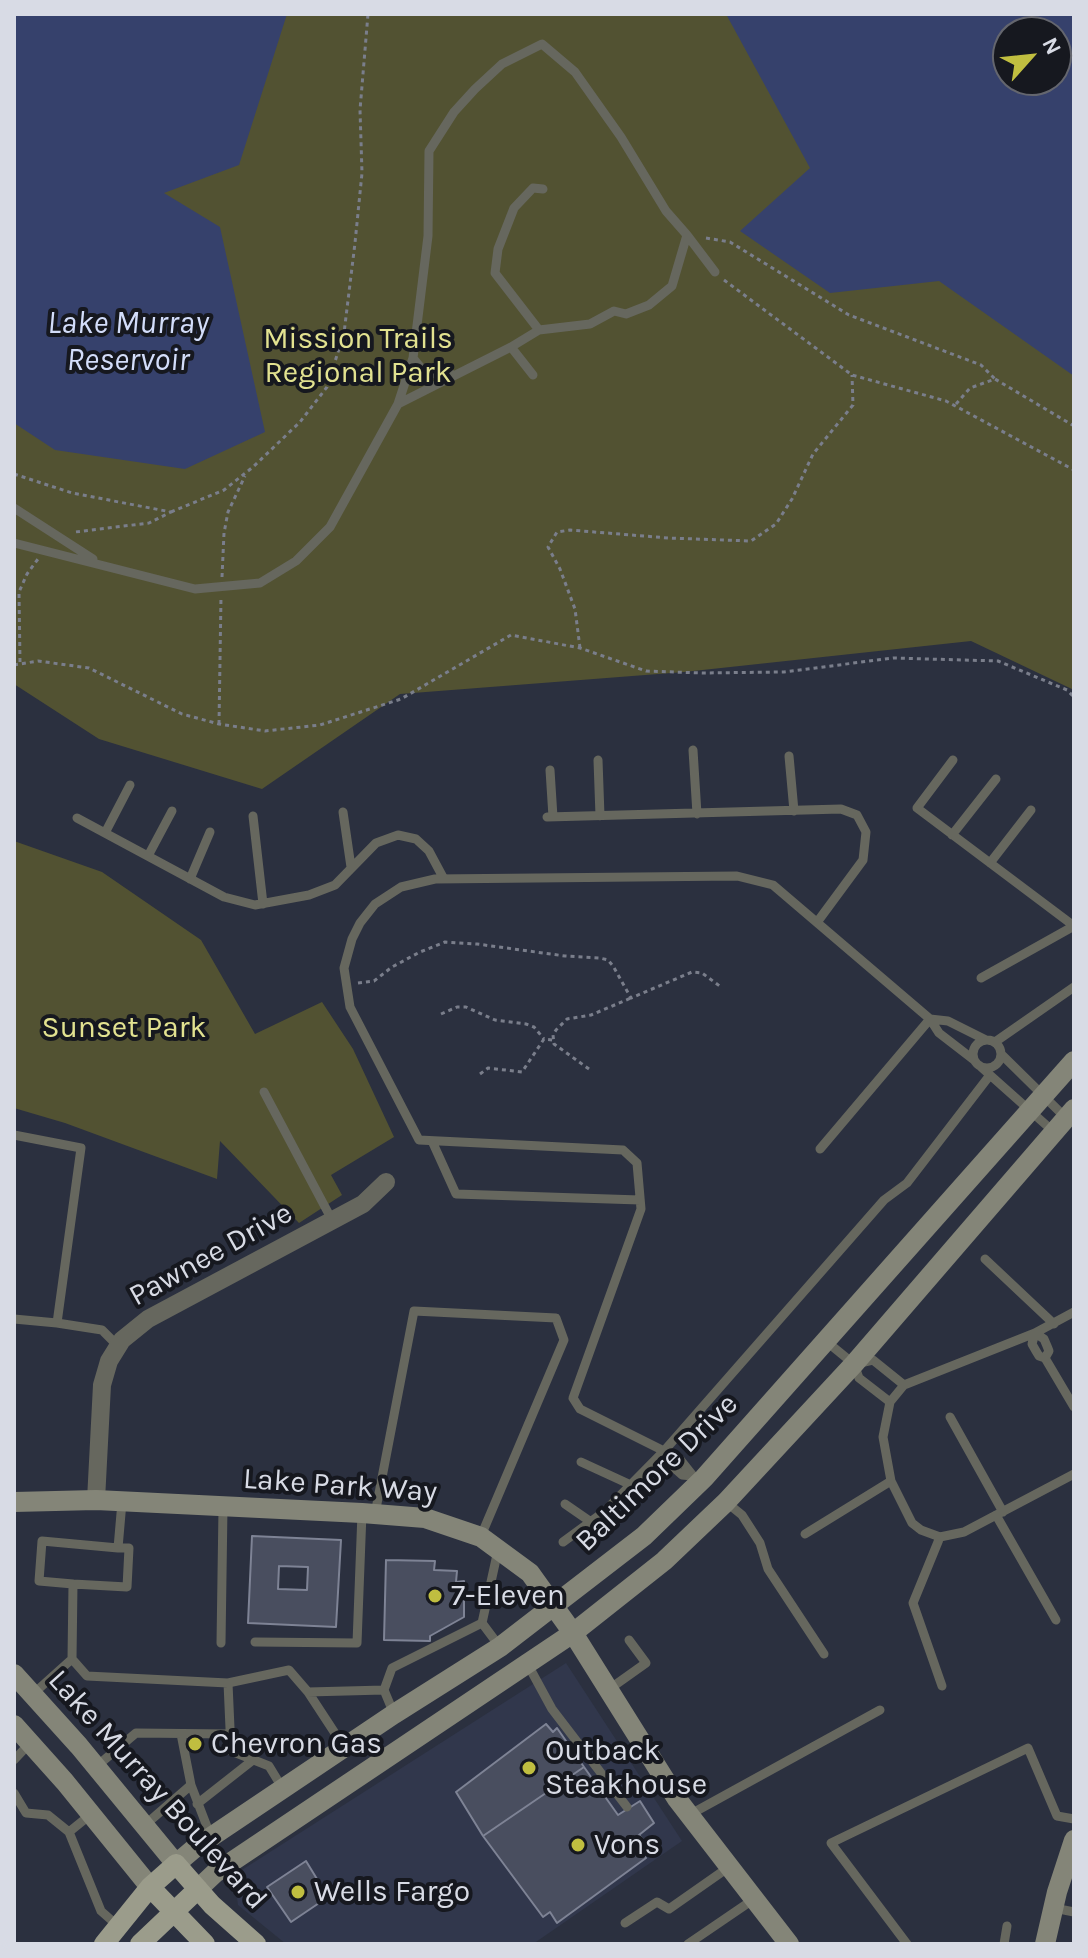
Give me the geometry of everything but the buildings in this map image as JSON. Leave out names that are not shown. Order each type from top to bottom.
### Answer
[{"type":"main road","name":"Baltimore Drive","points":[[104,1944],[150,1887],[211,1837],[500,1647],[644,1536],[827,1342],[1074,1061]]},
{"type":"main road","points":[[140,1944],[215,1873],[573,1633],[664,1561],[726,1502],[854,1364],[1065,1120]]},
{"type":"main road","points":[[696,1479],[726,1502]]},
{"type":"main road","name":"Lake Park Way","points":[[14,1502],[96,1500],[369,1513],[425,1518],[463,1529],[490,1543],[530,1573],[573,1633],[689,1815],[789,1944]]},
{"type":"main road","name":"Lake Murray Boulevard","points":[[14,1674],[198,1889],[256,1944]]},
{"type":"main road","name":"Lake Murray Boulevard","points":[[14,1725],[150,1887],[205,1944]]},
{"type":"main road","points":[[1045,1944],[1064,1910],[1074,1840]]},
{"type":"street","name":"Pawnee Drive","points":[[96,1500],[102,1385],[109,1361],[130,1332],[148,1319],[363,1204],[386,1182]]},
{"type":"lane","points":[[14,543],[195,589],[260,583],[296,561],[330,527],[398,404],[413,358],[428,236],[429,151],[454,112],[475,89],[502,64],[542,44],[575,72],[621,137],[666,211],[715,272]]},
{"type":"lane","points":[[539,330],[495,273],[498,249],[514,208],[533,188],[543,189]]},
{"type":"lane","points":[[398,404],[539,330],[590,324],[614,311],[626,314],[649,305],[672,286],[687,235]]},
{"type":"lane","points":[[511,347],[533,375]]},
{"type":"lane","points":[[413,358],[422,369],[438,375],[455,374]]},
{"type":"lane","points":[[14,508],[99,563]]},
{"type":"lane","points":[[693,750],[697,814]]},
{"type":"lane","points":[[789,756],[794,811]]},
{"type":"lane","points":[[598,760],[600,816]]},
{"type":"lane","points":[[953,760],[917,808],[1074,926],[981,978]]},
{"type":"lane","points":[[550,770],[550,817],[841,809],[857,815],[866,832],[863,860],[818,921]]},
{"type":"lane","points":[[952,835],[996,779]]},
{"type":"lane","points":[[105,833],[130,785]]},
{"type":"lane","points":[[990,863],[1031,810]]},
{"type":"lane","points":[[148,856],[172,811]]},
{"type":"lane","points":[[343,812],[351,867]]},
{"type":"lane","points":[[253,816],[263,904]]},
{"type":"lane","points":[[77,818],[224,897],[255,905],[309,895],[335,885],[376,843],[398,835],[416,839],[429,851],[444,879]]},
{"type":"lane","points":[[190,879],[210,832]]},
{"type":"lane","points":[[696,1479],[679,1458],[580,1409],[573,1398],[641,1209],[637,1163],[623,1150],[419,1140],[350,1007],[344,968],[352,939],[375,904],[401,887],[444,879],[737,876],[773,885],[930,1019],[939,1033],[990,1075],[1065,1120]]},
{"type":"lane","points":[[977,1063],[975,1047],[990,1041],[1074,987]]},
{"type":"lane","points":[[930,1019],[948,1021],[990,1041],[1036,1103],[1065,1120]]},
{"type":"lane","points":[[820,1149],[930,1019]]},
{"type":"lane","points":[[977,1063],[994,1066],[1001,1054]]},
{"type":"lane","points":[[563,1542],[591,1522],[667,1454],[884,1200],[907,1183],[990,1075]]},
{"type":"lane","points":[[264,1092],[332,1220]]},
{"type":"lane","points":[[14,1135],[81,1148],[57,1323]]},
{"type":"lane","points":[[432,1141],[456,1194],[640,1200]]},
{"type":"lane","points":[[985,1259],[1054,1324]]},
{"type":"lane","points":[[255,1642],[357,1643],[369,1513],[414,1311],[556,1318],[564,1340],[490,1543],[482,1623],[500,1647]]},
{"type":"lane","points":[[1074,1312],[1035,1333],[904,1385],[890,1402],[883,1437],[891,1481],[912,1523],[940,1537],[964,1532],[1074,1474]]},
{"type":"lane","points":[[14,1319],[102,1330],[118,1346]]},
{"type":"lane","points":[[1035,1333],[1032,1344],[1039,1356],[1045,1358],[1074,1407]]},
{"type":"lane","points":[[827,1342],[854,1364],[859,1378],[890,1402]]},
{"type":"lane","points":[[854,1364],[873,1360],[904,1385]]},
{"type":"lane","points":[[950,1417],[1056,1620]]},
{"type":"lane","points":[[581,1462],[631,1485]]},
{"type":"lane","points":[[805,1534],[891,1481]]},
{"type":"lane","points":[[118,1548],[122,1502]]},
{"type":"lane","points":[[726,1502],[742,1515],[760,1543],[768,1569],[824,1654]]},
{"type":"lane","points":[[565,1504],[591,1522]]},
{"type":"lane","points":[[221,1643],[223,1508]]},
{"type":"lane","points":[[940,1537],[913,1603],[942,1686]]},
{"type":"lane","points":[[42,1541],[129,1548],[127,1587],[73,1584],[39,1581],[42,1541]]},
{"type":"lane","points":[[73,1584],[72,1659],[87,1676],[228,1683],[289,1670],[308,1692],[344,1747]]},
{"type":"lane","points":[[394,1714],[384,1690],[392,1668],[482,1623]]},
{"type":"lane","points":[[608,1690],[646,1663],[629,1640]]},
{"type":"lane","points":[[33,1694],[72,1659]]},
{"type":"lane","points":[[527,1663],[552,1709],[627,1807]]},
{"type":"lane","points":[[228,1683],[231,1751],[269,1766],[283,1789]]},
{"type":"lane","points":[[308,1692],[384,1690]]},
{"type":"lane","points":[[689,1815],[880,1710]]},
{"type":"lane","points":[[95,1767],[136,1733],[230,1734]]},
{"type":"lane","points":[[181,1734],[191,1785],[211,1837]]},
{"type":"lane","points":[[14,1760],[30,1743]]},
{"type":"lane","points":[[907,1944],[831,1843],[1028,1748],[1057,1816],[1074,1819]]},
{"type":"lane","points":[[197,1804],[253,1760]]},
{"type":"lane","points":[[143,1826],[191,1785]]},
{"type":"lane","points":[[14,1793],[26,1813],[48,1815],[69,1832],[101,1911],[118,1926]]},
{"type":"lane","points":[[69,1832],[90,1815]]},
{"type":"lane","points":[[625,1923],[657,1902],[669,1909],[729,1867]]},
{"type":"lane","points":[[688,1944],[754,1899]]},
{"type":"lane","points":[[1004,1944],[1007,1926]]},
{"type":"path","points":[[61,538],[67,533],[149,523],[224,490],[300,422],[327,387],[344,333],[355,243],[362,173],[360,110],[368,14]]},
{"type":"path","points":[[687,235],[730,242],[849,315],[981,365],[995,379],[1074,426]]},
{"type":"path","points":[[715,272],[852,375],[954,405],[1074,470]]},
{"type":"path","points":[[580,648],[575,609],[548,547],[557,532],[570,530],[751,541],[776,524],[792,499],[813,454],[853,405],[852,375]]},
{"type":"path","points":[[954,405],[970,388],[995,379]]},
{"type":"path","points":[[14,474],[72,493],[171,512]]},
{"type":"path","points":[[20,662],[19,592],[27,574],[46,552]]},
{"type":"path","points":[[14,665],[38,661],[89,668],[182,714],[265,731],[320,725],[401,699],[511,635],[580,648],[646,671],[784,672],[893,658],[998,661],[1067,690],[1074,697]]},
{"type":"path","points":[[347,985],[374,981],[406,959],[445,942],[608,960],[631,998]]},
{"type":"path","points":[[553,1040],[562,1021],[591,1015],[692,972],[702,973],[721,987]]},
{"type":"path","points":[[441,1014],[457,1007],[466,1007],[495,1020],[526,1024],[534,1027],[544,1039],[553,1040],[564,1052],[589,1069]]},
{"type":"path","points":[[480,1074],[488,1068],[522,1072],[544,1039]]},
{"type":"shaded area","points":[[566,1663],[682,1841],[533,1944],[286,1944],[238,1905],[234,1875]]},
{"type":"green space","name":"Mission Trails Regional Park","points":[[14,14],[1074,14],[1074,690],[971,641],[684,672],[400,694],[262,789],[99,739],[14,684]]},
{"type":"green space","name":"Sunset Park","points":[[14,841],[102,872],[201,940],[255,1034],[322,1002],[353,1049],[394,1137],[331,1175],[342,1195],[299,1223],[220,1141],[217,1179],[65,1123],[14,1108]]},
{"type":"water","name":"Lake Murray Reservoir","points":[[14,14],[287,14],[239,165],[164,193],[220,227],[265,432],[185,469],[55,450],[14,423]]},
{"type":"water","points":[[726,14],[1074,14],[1074,376],[939,281],[830,293],[740,231],[810,168]]},
{"type":"place","name":"7-Eleven","points":[[435,1596]]},
{"type":"place","name":"Chevron Gas","points":[[195,1744]]},
{"type":"place","name":"Outback Steakhouse","points":[[529,1768]]},
{"type":"place","name":"Vons","points":[[578,1845]]},
{"type":"place","name":"Wells Fargo","points":[[298,1892]]}]
